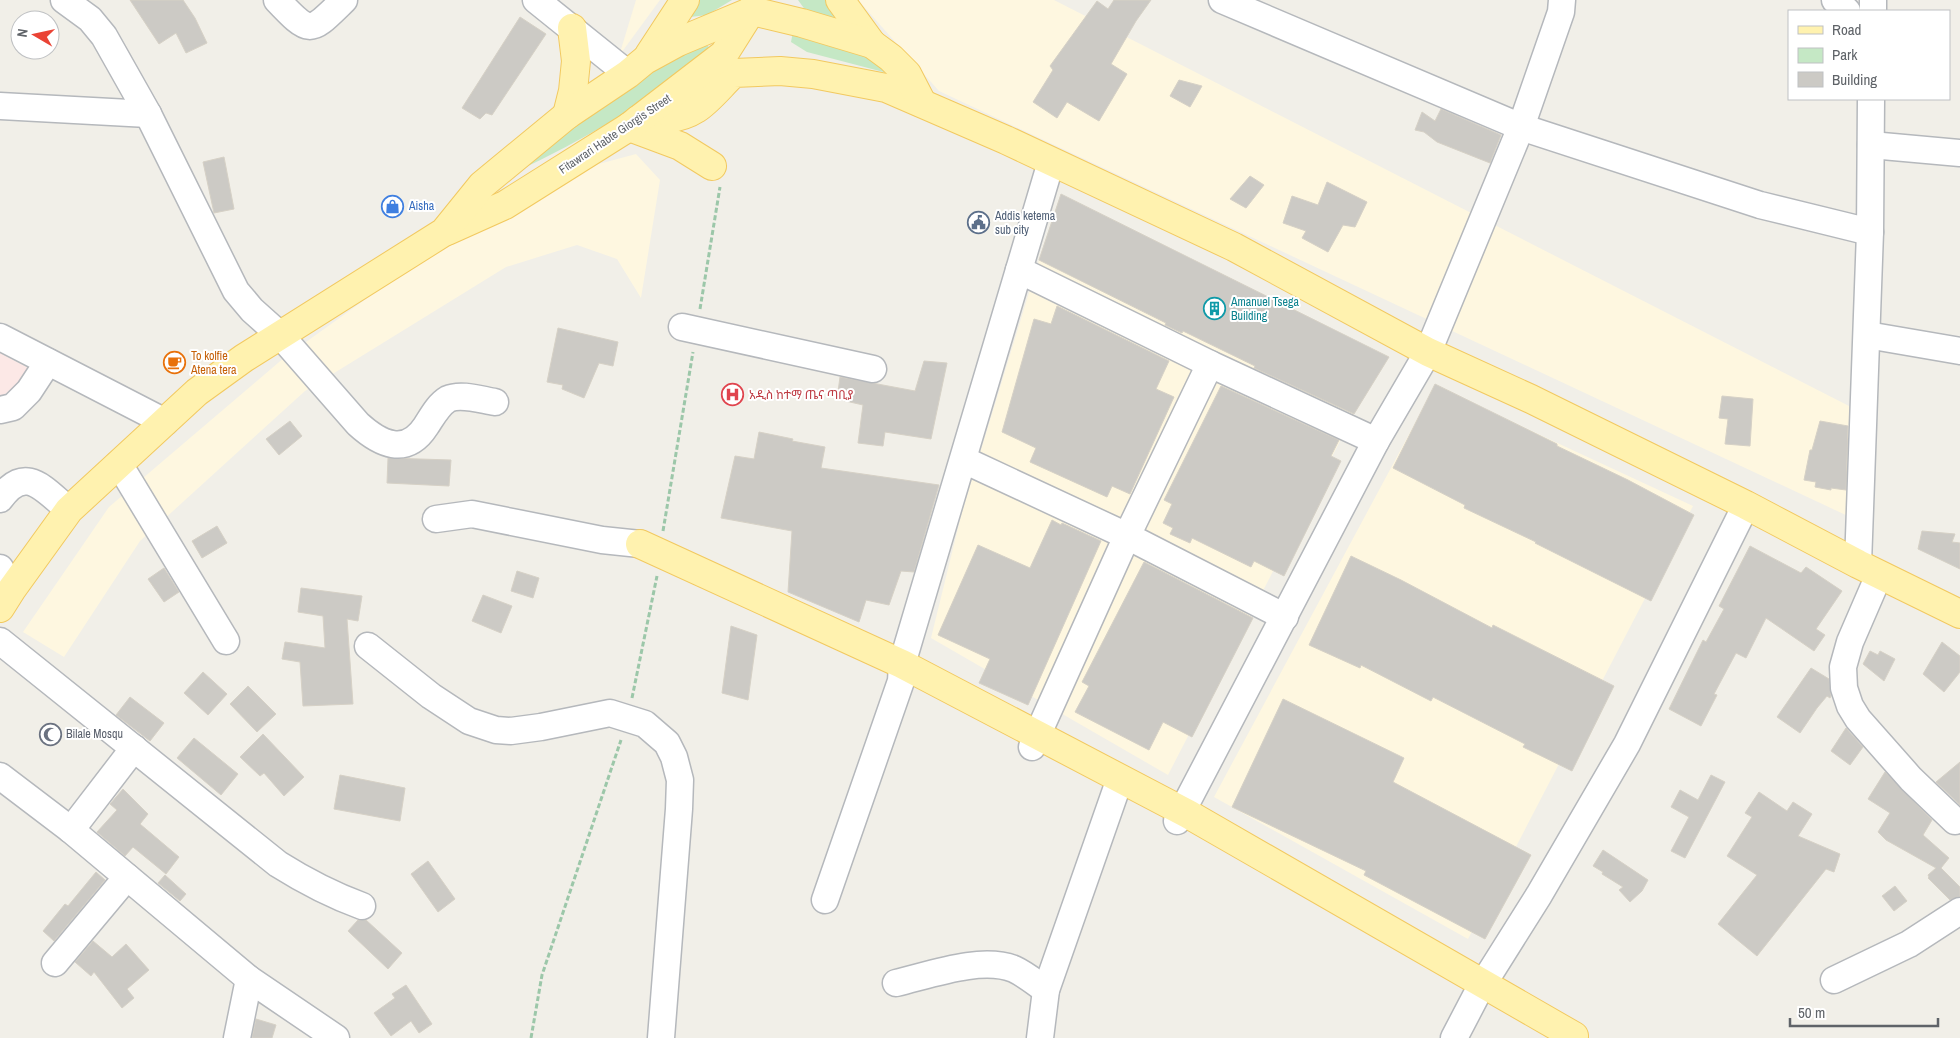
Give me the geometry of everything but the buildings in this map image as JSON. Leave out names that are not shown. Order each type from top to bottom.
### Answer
[{"type":"main road","points":[[637,67],[685,0]]},
{"type":"main road","points":[[840,0],[872,44],[891,58],[907,74],[922,103]]},
{"type":"main road","points":[[4,588],[69,510],[197,392],[244,358],[444,232],[482,185],[567,115],[637,67],[678,42],[753,4],[872,44]]},
{"type":"main road","name":"Fitawrari Habte Giorgis Street","points":[[444,232],[505,205],[634,124],[724,54],[753,4]]},
{"type":"main road","points":[[567,115],[573,91],[576,61],[572,28]]},
{"type":"main road","points":[[634,124],[663,120],[696,109],[734,73],[775,71],[813,74],[886,88],[1234,247],[1428,352],[1531,399],[1746,505],[1868,570],[1960,614]]},
{"type":"main road","points":[[634,124],[680,146],[712,166]]},
{"type":"main road","points":[[649,555],[901,673],[1179,816],[1480,988],[1576,1037]]},
{"type":"main road","points":[[1034,741],[1116,790],[1179,816]]},
{"type":"main road","points":[[1480,988],[1537,1030],[1576,1037]]},
{"type":"street","points":[[64,0],[90,19],[104,36],[148,114],[236,292],[252,310],[281,336],[358,424],[367,432],[386,442],[400,446],[413,441],[420,435],[447,400],[454,398],[495,402]]},
{"type":"street","points":[[277,0],[296,20],[308,26],[318,25],[344,0]]},
{"type":"street","points":[[536,0],[572,28],[637,67]]},
{"type":"street","points":[[1179,816],[1376,442],[1428,352],[1521,127],[1561,12],[1562,0]]},
{"type":"street","points":[[1835,0],[1846,10]]},
{"type":"street","points":[[1228,1],[1521,127],[1760,205],[1870,232]]},
{"type":"street","points":[[1871,100],[1867,335],[1868,570],[1843,667],[1844,688],[1850,706],[1858,719],[1911,779],[1955,821]]},
{"type":"street","points":[[0,106],[148,114]]},
{"type":"street","points":[[1871,145],[1960,153]]},
{"type":"street","points":[[825,900],[901,673],[1051,162]]},
{"type":"street","points":[[1019,270],[1210,364],[1376,442]]},
{"type":"street","points":[[689,329],[873,369]]},
{"type":"street","points":[[1867,335],[1960,351]]},
{"type":"street","points":[[0,337],[166,422]]},
{"type":"street","points":[[0,410],[13,407],[29,391],[48,362]]},
{"type":"street","points":[[1034,741],[1126,536],[1210,364]]},
{"type":"street","points":[[964,460],[1126,536],[1285,617]]},
{"type":"street","points":[[120,464],[226,642]]},
{"type":"street","points":[[0,499],[7,489],[22,481],[33,482],[69,510]]},
{"type":"street","points":[[1454,1038],[1480,988],[1539,895],[1627,744],[1746,505]]},
{"type":"street","points":[[436,519],[472,514],[602,540],[649,555]]},
{"type":"street","points":[[0,641],[278,864],[315,886],[362,906]]},
{"type":"street","points":[[368,646],[431,696],[469,721],[496,730],[511,731],[541,727],[610,713],[645,724],[667,743],[674,757],[680,780],[661,1038]]},
{"type":"street","points":[[71,830],[134,748]]},
{"type":"street","points":[[0,776],[71,830],[249,979],[336,1038]]},
{"type":"street","points":[[1040,1038],[1046,990],[1116,790]]},
{"type":"street","points":[[55,963],[127,877]]},
{"type":"street","points":[[1834,980],[1910,944],[1960,911]]},
{"type":"street","points":[[896,983],[972,965],[987,964],[1016,970],[1046,990]]},
{"type":"street","points":[[237,1038],[249,979]]},
{"type":"path","points":[[531,1038],[542,975],[628,718],[649,555],[689,329],[719,197],[721,178],[712,166]]},
{"type":"shaded area","points":[[636,0],[660,0],[619,56]]},
{"type":"shaded area","points":[[858,0],[1054,0],[1849,406],[1850,517],[939,91]]},
{"type":"shaded area","points":[[636,154],[660,180],[641,298],[617,259],[577,245],[506,267],[305,391],[140,541],[64,657],[23,632],[109,507],[285,357],[528,183]]},
{"type":"shaded area","points":[[1039,260],[1354,414],[1168,775],[931,638],[962,512]]},
{"type":"shaded area","points":[[0,353],[32,370],[0,399]]},
{"type":"shaded area","points":[[1435,386],[1693,506],[1468,939],[1214,797]]},
{"type":"green space","points":[[696,0],[732,0],[707,15],[682,18]]},
{"type":"green space","points":[[798,0],[843,0],[855,16],[834,21],[806,11]]},
{"type":"green space","points":[[793,31],[845,38],[895,75],[807,52],[791,42]]},
{"type":"green space","points":[[696,46],[708,46],[715,57],[591,133],[513,173],[600,105],[683,51]]},
{"type":"place","name":"Aisha","points":[[393,206]]},
{"type":"place","name":"Addis ketema sub city","points":[[979,223]]},
{"type":"place","name":"Amanuel Tsega Building","points":[[1215,309]]},
{"type":"place","name":"To kolfie Atena tera","points":[[175,363]]},
{"type":"place","name":"አዲስ ከተማ ጤና ጣቢያ","points":[[733,395]]},
{"type":"place","name":"Bilale Mosqu","points":[[50,734]]}]
